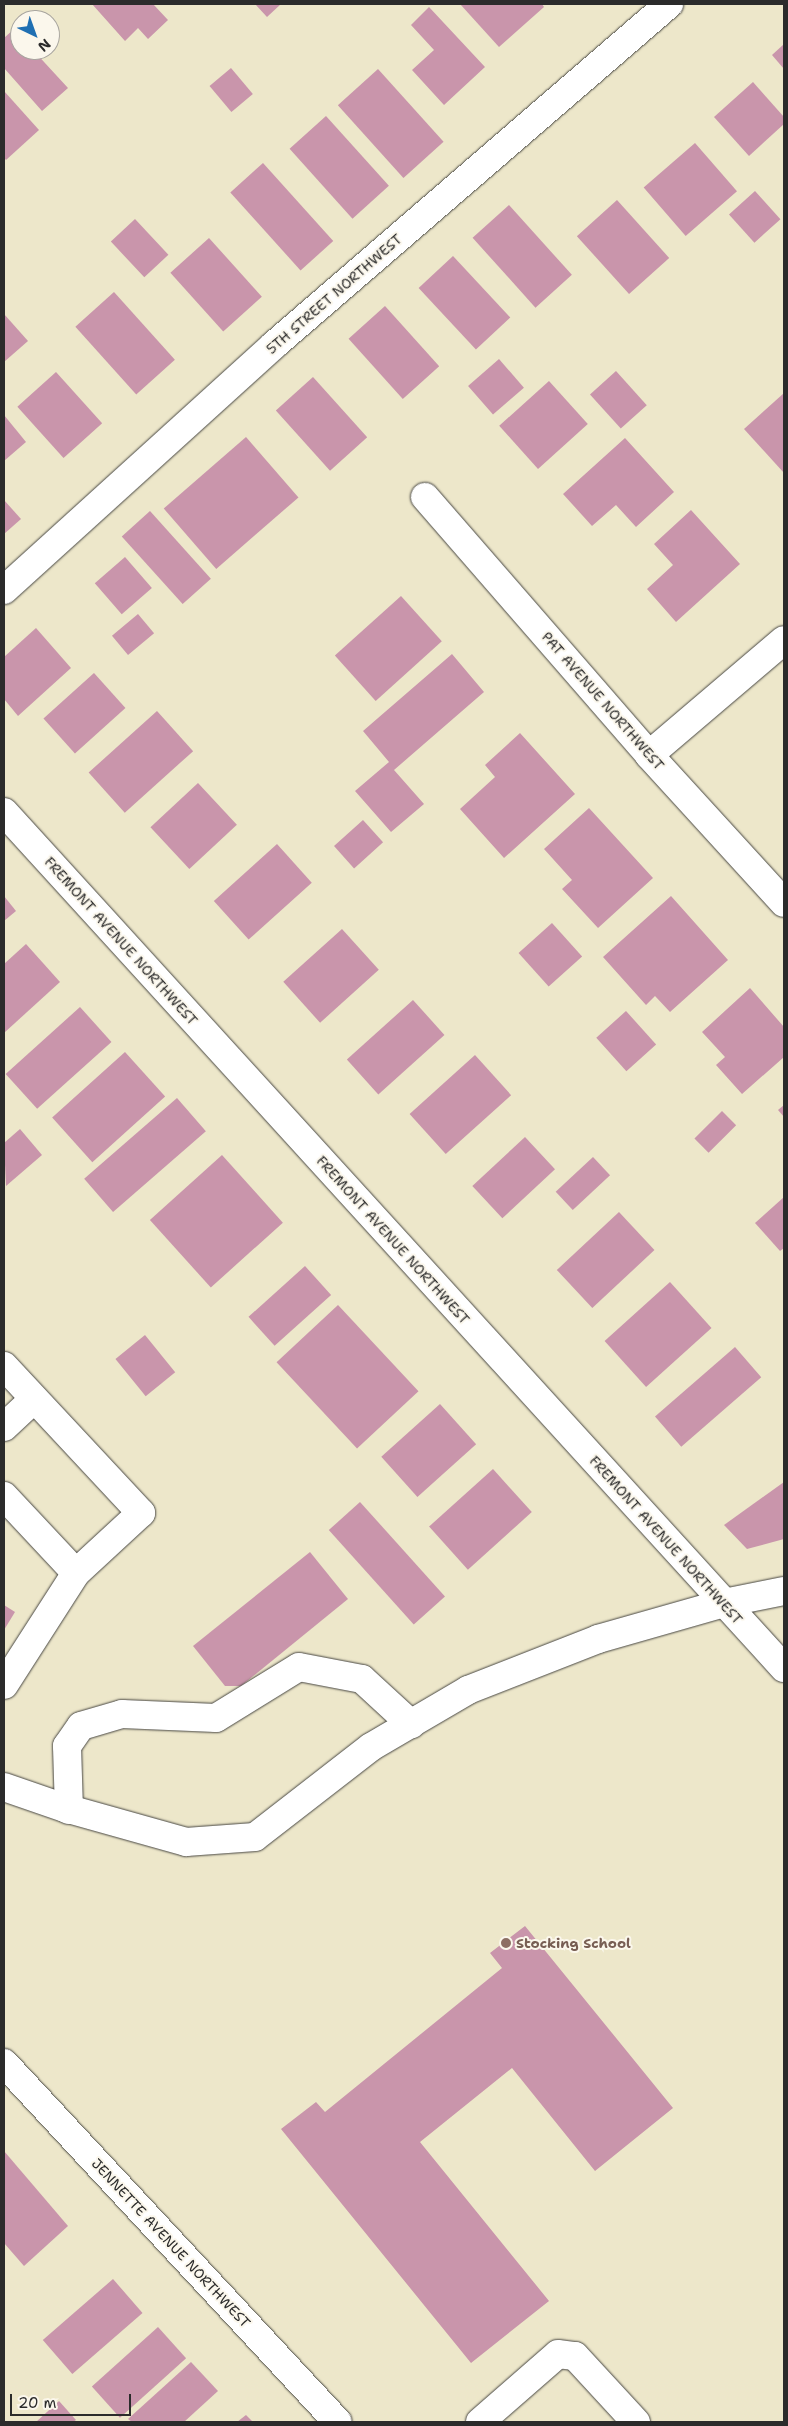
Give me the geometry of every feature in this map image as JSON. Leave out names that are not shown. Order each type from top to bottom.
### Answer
[{"type":"street","name":"5TH STREET NORTHWEST","points":[[4,590],[274,345],[669,4]]},
{"type":"street","name":"PAT AVENUE NORTHWEST","points":[[425,497],[649,754],[784,903]]},
{"type":"street","points":[[649,754],[784,640]]},
{"type":"street","name":"FREMONT AVENUE NORTHWEST","points":[[4,812],[784,1668]]},
{"type":"street","points":[[4,1366],[141,1513],[76,1573],[4,1685]]},
{"type":"street","points":[[4,1427],[34,1398]]},
{"type":"street","points":[[4,1496],[76,1573]]},
{"type":"street","points":[[4,1787],[70,1810],[186,1842],[255,1837],[371,1747],[468,1690],[598,1639],[724,1603],[784,1591]]},
{"type":"street","points":[[70,1810],[67,1746],[82,1726],[122,1714],[216,1718],[299,1667],[362,1678],[411,1724]]},
{"type":"street","name":"JENNETTE AVENUE NORTHWEST","points":[[4,2063],[338,2422]]},
{"type":"street","points":[[480,2422],[558,2354],[575,2356],[636,2422]]},
{"type":"building","points":[[92,4],[153,4],[168,20],[148,39],[138,28],[125,41]]},
{"type":"building","points":[[255,4],[281,4],[267,17]]},
{"type":"building","points":[[460,4],[542,4],[544,7],[499,47]]},
{"type":"building","points":[[429,7],[485,67],[444,105],[412,70],[434,50],[411,25]]},
{"type":"building","points":[[10,33],[10,60],[42,60],[68,88],[42,111],[4,68],[4,38]]},
{"type":"building","points":[[784,44],[784,69],[772,55]]},
{"type":"building","points":[[231,68],[253,94],[231,112],[210,86]]},
{"type":"building","points":[[378,69],[444,142],[403,178],[338,105]]},
{"type":"building","points":[[753,82],[784,117],[784,124],[749,156],[714,117]]},
{"type":"building","points":[[4,91],[39,130],[6,160],[4,158]]},
{"type":"building","points":[[326,116],[389,186],[352,219],[290,149]]},
{"type":"building","points":[[695,143],[737,191],[686,236],[644,188]]},
{"type":"building","points":[[263,163],[333,241],[301,270],[230,192]]},
{"type":"building","points":[[755,191],[780,219],[754,243],[729,214]]},
{"type":"building","points":[[617,200],[669,258],[629,294],[577,236]]},
{"type":"building","points":[[509,205],[572,275],[535,308],[473,238]]},
{"type":"building","points":[[135,219],[168,255],[144,277],[111,242]]},
{"type":"building","points":[[209,238],[262,297],[223,332],[170,273]]},
{"type":"building","points":[[453,256],[510,317],[476,349],[419,288]]},
{"type":"building","points":[[114,292],[175,360],[136,394],[75,327]]},
{"type":"building","points":[[385,306],[439,366],[403,399],[349,339]]},
{"type":"building","points":[[4,314],[28,341],[4,362]]},
{"type":"building","points":[[499,359],[524,388],[493,415],[468,386]]},
{"type":"building","points":[[616,371],[647,405],[621,429],[590,394]]},
{"type":"building","points":[[56,372],[102,423],[64,458],[17,407]]},
{"type":"building","points":[[313,377],[367,437],[330,471],[276,410]]},
{"type":"building","points":[[549,381],[588,424],[538,469],[499,426]]},
{"type":"building","points":[[784,393],[784,473],[744,429]]},
{"type":"building","points":[[4,415],[26,442],[4,461]]},
{"type":"building","points":[[246,437],[298,497],[216,569],[164,509]]},
{"type":"building","points":[[625,438],[674,492],[636,527],[616,505],[592,526],[563,494]]},
{"type":"building","points":[[4,500],[21,519],[4,534]]},
{"type":"building","points":[[691,510],[740,564],[676,622],[647,589],[673,565],[654,544]]},
{"type":"building","points":[[150,511],[211,579],[183,604],[122,536]]},
{"type":"building","points":[[125,557],[152,588],[122,614],[95,583]]},
{"type":"building","points":[[401,596],[442,641],[376,701],[335,656]]},
{"type":"building","points":[[138,614],[154,633],[128,655],[112,636]]},
{"type":"building","points":[[36,628],[71,668],[18,716],[4,699],[4,657]]},
{"type":"building","points":[[452,654],[484,692],[394,770],[424,804],[391,832],[355,791],[389,762],[363,731]]},
{"type":"building","points":[[94,673],[125,708],[75,753],[43,719]]},
{"type":"building","points":[[157,711],[193,751],[125,813],[89,773]]},
{"type":"building","points":[[520,733],[575,794],[504,858],[460,809],[495,777],[485,765]]},
{"type":"building","points":[[198,783],[237,825],[189,869],[150,827]]},
{"type":"building","points":[[589,808],[653,878],[598,928],[562,889],[572,880],[544,849]]},
{"type":"building","points":[[363,820],[383,842],[354,868],[334,846]]},
{"type":"building","points":[[277,844],[312,883],[249,940],[214,901]]},
{"type":"building","points":[[4,896],[16,911],[4,921]]},
{"type":"building","points":[[671,896],[728,960],[670,1012],[655,996],[646,1005],[603,957]]},
{"type":"building","points":[[552,923],[582,956],[549,987],[519,953]]},
{"type":"building","points":[[342,929],[379,970],[320,1023],[283,982]]},
{"type":"building","points":[[26,944],[60,982],[4,1033],[4,964]]},
{"type":"building","points":[[750,988],[784,1027],[784,1057],[742,1094],[716,1065],[725,1057],[702,1032]]},
{"type":"building","points":[[413,1000],[444,1035],[378,1094],[347,1060]]},
{"type":"building","points":[[80,1007],[111,1042],[37,1109],[6,1074]]},
{"type":"building","points":[[626,1011],[656,1044],[626,1071],[596,1038]]},
{"type":"building","points":[[125,1052],[165,1097],[92,1162],[52,1118]]},
{"type":"building","points":[[475,1055],[511,1095],[446,1154],[410,1114]]},
{"type":"building","points":[[177,1098],[206,1131],[113,1212],[84,1179]]},
{"type":"building","points":[[784,1105],[784,1117],[778,1110]]},
{"type":"building","points":[[722,1111],[736,1125],[709,1153],[694,1139]]},
{"type":"building","points":[[20,1129],[42,1155],[6,1186],[4,1143]]},
{"type":"building","points":[[525,1137],[555,1169],[502,1218],[472,1186]]},
{"type":"building","points":[[222,1155],[283,1223],[211,1288],[150,1220]]},
{"type":"building","points":[[593,1157],[610,1175],[573,1210],[556,1192]]},
{"type":"building","points":[[784,1197],[784,1248],[780,1251],[755,1223]]},
{"type":"building","points":[[619,1212],[654,1250],[592,1308],[557,1270]]},
{"type":"building","points":[[305,1266],[331,1295],[275,1346],[249,1317]]},
{"type":"building","points":[[670,1282],[711,1328],[646,1387],[605,1341]]},
{"type":"building","points":[[338,1305],[418,1391],[357,1449],[277,1362]]},
{"type":"building","points":[[145,1335],[175,1372],[146,1396],[115,1359]]},
{"type":"building","points":[[735,1347],[761,1377],[681,1447],[655,1417]]},
{"type":"building","points":[[440,1404],[476,1444],[417,1497],[381,1457]]},
{"type":"building","points":[[493,1469],[532,1512],[468,1570],[429,1527]]},
{"type":"building","points":[[784,1482],[784,1539],[747,1549],[724,1525]]},
{"type":"building","points":[[360,1502],[445,1596],[414,1624],[329,1530]]},
{"type":"building","points":[[310,1552],[348,1599],[241,1686],[225,1686],[193,1646]]},
{"type":"building","points":[[4,1605],[15,1612],[4,1630]]},
{"type":"building","points":[[525,1926],[673,2108],[595,2171],[512,2068],[420,2142],[549,2301],[471,2363],[281,2129],[316,2102],[325,2112],[502,1968],[490,1953]]},
{"type":"building","points":[[4,2151],[68,2226],[24,2266],[4,2243]]},
{"type":"building","points":[[113,2279],[143,2313],[72,2374],[43,2340]]},
{"type":"building","points":[[158,2327],[186,2358],[120,2418],[92,2387]]},
{"type":"building","points":[[191,2362],[218,2391],[184,2422],[132,2422],[128,2419]]},
{"type":"building","points":[[59,2401],[76,2420],[73,2422],[36,2422]]},
{"type":"building","points":[[246,2415],[253,2422],[237,2422]]},
{"type":"place","name":"Stocking School","points":[[506,1943]]}]
